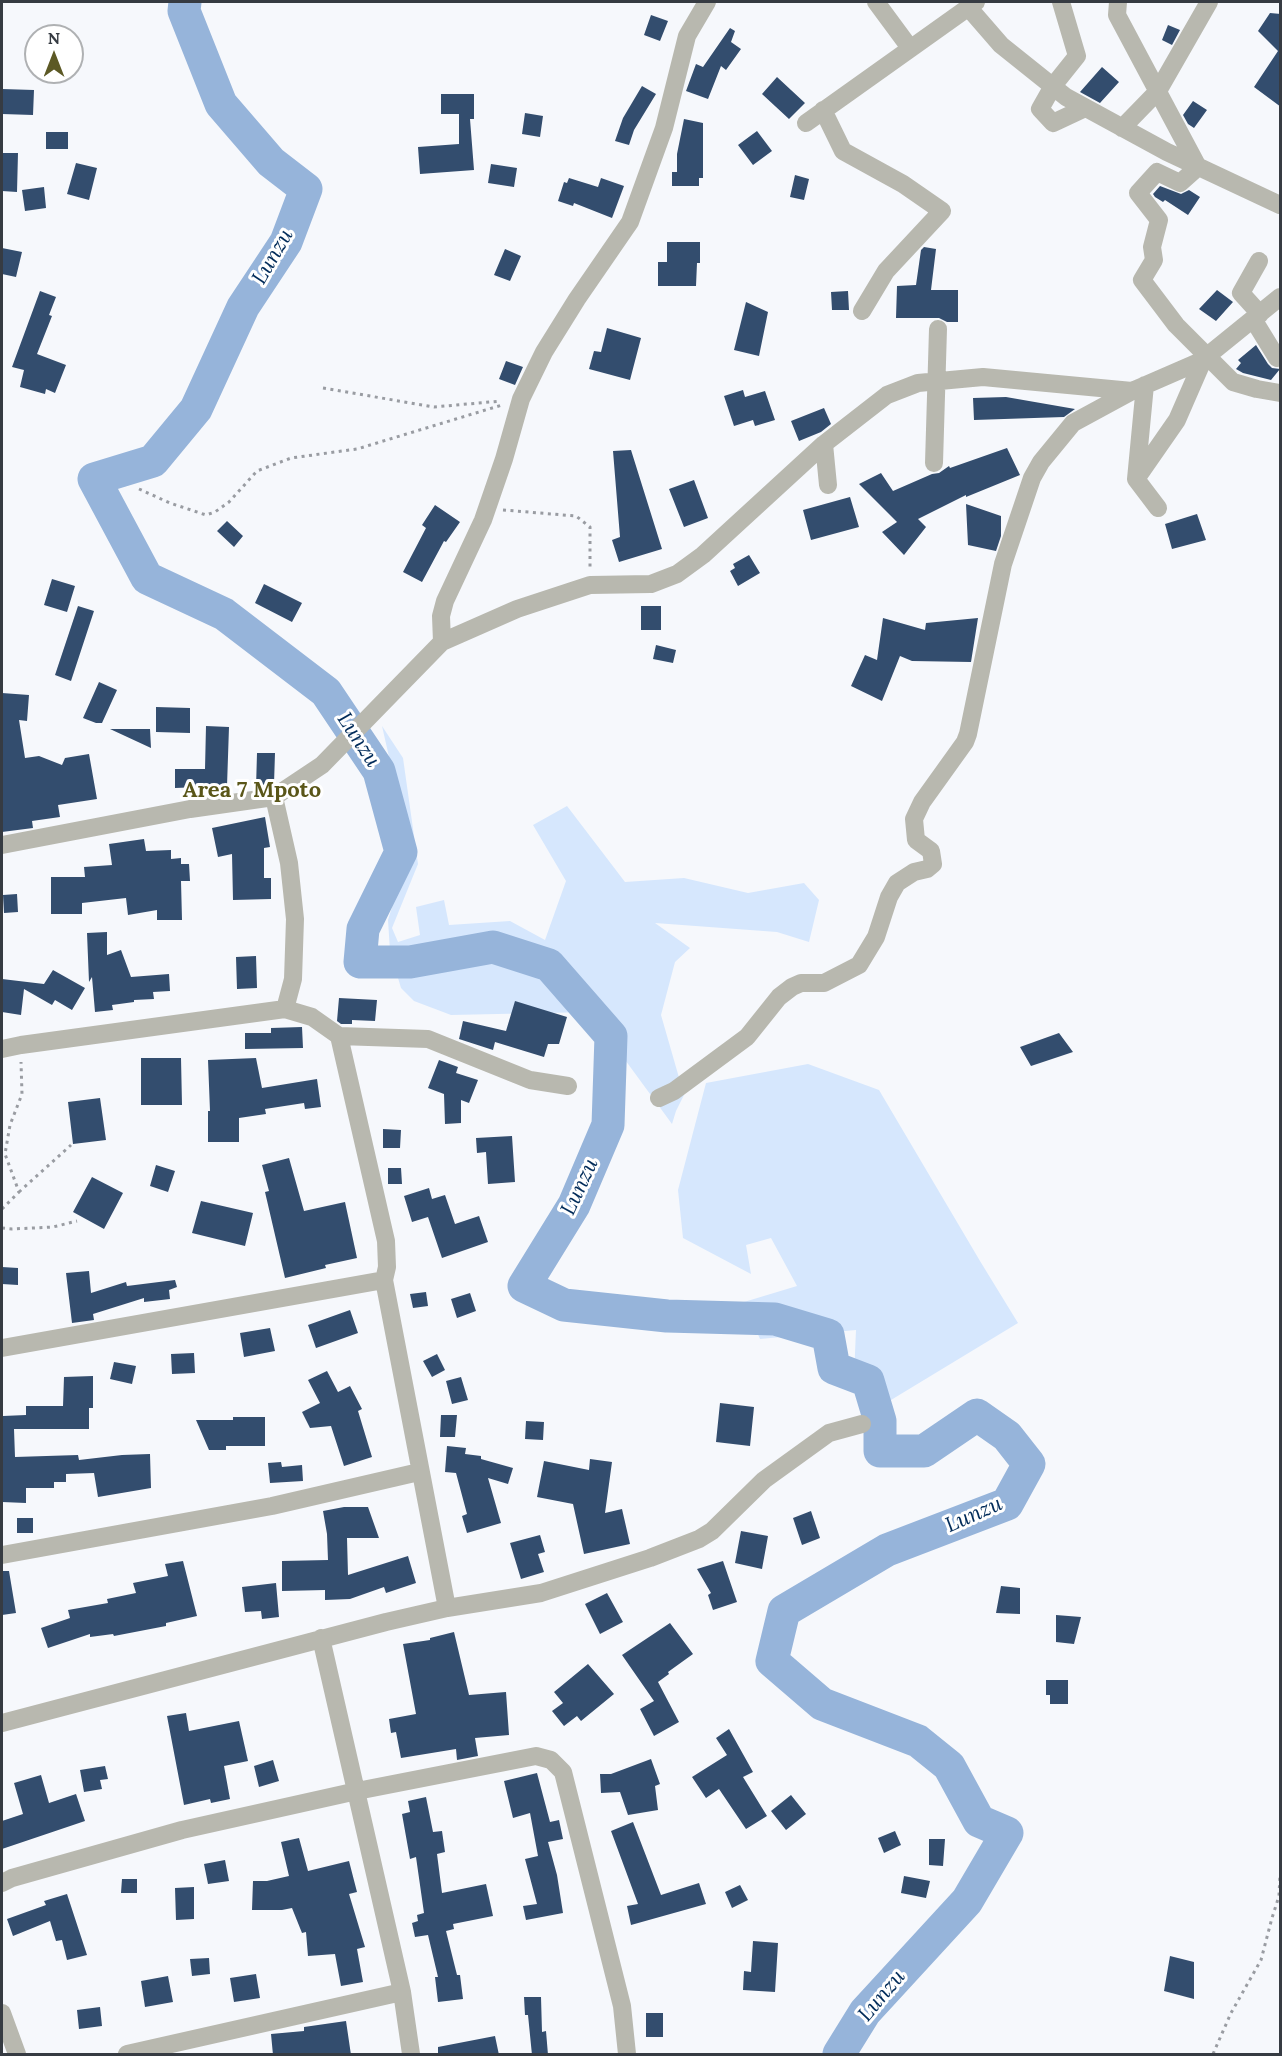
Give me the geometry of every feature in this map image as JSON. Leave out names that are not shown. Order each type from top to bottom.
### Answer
[{"type":"street","points":[[441,642],[441,616],[445,601],[487,509],[521,399],[544,352],[630,222],[664,128],[687,36],[707,2]]},
{"type":"street","points":[[876,2],[910,48]]},
{"type":"street","points":[[1061,2],[1077,56],[1053,86],[1040,109],[1053,123],[1085,108]]},
{"type":"street","points":[[1118,2],[1117,15],[1198,167]]},
{"type":"street","points":[[1122,128],[1158,91],[1209,2]]},
{"type":"street","points":[[806,123],[972,4],[1000,45],[1066,97],[1198,167],[1281,205]]},
{"type":"street","points":[[823,110],[843,151],[903,184],[942,211],[886,272],[862,311]]},
{"type":"street","points":[[1198,167],[1180,183],[1157,172],[1138,193],[1159,220],[1152,247],[1154,260],[1142,280],[1176,325],[1233,382],[1281,393]]},
{"type":"street","points":[[1259,261],[1241,293],[1256,316],[1277,358]]},
{"type":"street","points":[[659,1098],[674,1091],[747,1037],[779,997],[792,987],[801,983],[824,983],[859,964],[876,937],[889,897],[897,883],[933,864],[931,851],[916,840],[914,819],[922,802],[965,742],[968,734],[1003,564],[1032,478],[1041,462],[1073,423],[1138,388],[1195,364],[1281,297]]},
{"type":"street","points":[[934,463],[938,329]]},
{"type":"street","points":[[1136,479],[1177,420],[1206,357]]},
{"type":"street","points":[[2,846],[190,809],[274,796],[322,765],[441,642],[517,609],[590,585],[651,584],[677,574],[703,555],[824,444],[886,395],[918,383],[983,377],[1138,388]]},
{"type":"street","points":[[1138,388],[1136,479],[1158,508]]},
{"type":"street","points":[[824,444],[828,485]]},
{"type":"street","points":[[274,796],[289,863],[295,919],[293,979],[285,1009]]},
{"type":"street","points":[[2,1049],[285,1009],[312,1017],[339,1036],[428,1039],[530,1080],[568,1086]]},
{"type":"street","points":[[339,1036],[386,1241],[387,1267],[384,1280],[419,1472],[447,1608]]},
{"type":"street","points":[[2,1348],[384,1280]]},
{"type":"street","points":[[2,1723],[321,1638],[447,1608],[528,1596],[559,1588],[699,1539],[712,1531],[764,1480],[829,1433],[862,1424]]},
{"type":"street","points":[[2,1555],[272,1506],[419,1472]]},
{"type":"street","points":[[321,1638],[402,1992],[411,2055]]},
{"type":"street","points":[[2,1883],[12,1878],[182,1830],[357,1791],[536,1756],[551,1760],[563,1772],[622,2006],[627,2055]]},
{"type":"street","points":[[127,2055],[402,1992]]},
{"type":"street","points":[[2,2013],[17,2055]]},
{"type":"path","points":[[323,388],[434,407],[521,399]]},
{"type":"path","points":[[139,489],[170,503],[206,515],[215,512],[229,501],[256,471],[291,458],[357,449],[521,399]]},
{"type":"path","points":[[487,509],[576,516],[590,527],[590,585]]},
{"type":"path","points":[[19,1192],[5,1154],[10,1125],[22,1095],[21,1045]]},
{"type":"path","points":[[2,1209],[71,1145]]},
{"type":"path","points":[[2,1228],[12,1230],[53,1227],[77,1221]]},
{"type":"path","points":[[1213,2055],[1231,2013],[1261,1960],[1279,1896],[1281,1874]]},
{"type":"shaded area","points":[[382,726],[403,758],[418,864],[392,928],[398,942],[420,935],[416,907],[444,900],[449,925],[510,921],[545,940],[566,881],[533,825],[567,806],[625,882],[684,878],[748,893],[804,883],[819,900],[809,942],[777,932],[655,923],[690,948],[675,962],[661,1015],[684,1095],[672,1124],[590,1012],[451,1015],[414,1001],[401,988],[390,951],[388,920],[406,862],[397,792]]},
{"type":"shaded area","points":[[808,1064],[879,1090],[1018,1323],[891,1400],[854,1376],[856,1330],[760,1339],[744,1302],[797,1286],[771,1238],[746,1245],[751,1274],[683,1238],[678,1190],[706,1083]]},
{"type":"building","points":[[1270,13],[1281,14],[1281,107],[1254,87],[1278,51],[1258,31]]},
{"type":"building","points":[[651,15],[668,21],[660,41],[644,35]]},
{"type":"building","points":[[1168,25],[1180,30],[1172,45],[1162,40]]},
{"type":"building","points":[[730,28],[735,31],[731,42],[741,49],[726,70],[721,66],[708,99],[686,91],[696,64],[703,67]]},
{"type":"building","points":[[1102,67],[1119,82],[1100,103],[1080,92]]},
{"type":"building","points":[[777,77],[805,103],[789,119],[762,94]]},
{"type":"building","points":[[642,86],[656,94],[634,130],[629,145],[615,141],[623,118]]},
{"type":"building","points":[[2,89],[34,90],[33,115],[2,114]]},
{"type":"building","points":[[441,94],[474,94],[474,119],[470,119],[474,170],[420,174],[418,147],[459,144],[459,114],[441,114]]},
{"type":"building","points":[[1193,101],[1207,110],[1194,128],[1188,124],[1183,115]]},
{"type":"building","points":[[525,113],[543,116],[540,137],[522,134]]},
{"type":"building","points":[[684,119],[703,123],[703,178],[699,178],[699,186],[672,186],[672,172],[677,172],[677,154]]},
{"type":"building","points":[[757,131],[772,151],[753,165],[738,145]]},
{"type":"building","points":[[46,132],[68,132],[68,149],[46,149]]},
{"type":"building","points":[[2,153],[18,153],[17,192],[2,191]]},
{"type":"building","points":[[76,163],[97,168],[89,200],[67,194]]},
{"type":"building","points":[[491,164],[517,168],[514,187],[488,183]]},
{"type":"building","points":[[795,175],[809,179],[804,200],[790,197]]},
{"type":"building","points":[[569,178],[598,187],[601,178],[624,186],[612,218],[574,203],[573,206],[558,201],[564,182],[567,183]]},
{"type":"building","points":[[1160,186],[1181,194],[1189,190],[1200,197],[1188,215],[1165,200],[1163,202],[1155,197],[1153,194]]},
{"type":"building","points":[[44,187],[46,208],[25,211],[22,190]]},
{"type":"building","points":[[667,242],[700,242],[700,263],[697,263],[696,286],[658,286],[658,262],[667,262]]},
{"type":"building","points":[[924,247],[936,249],[931,290],[958,290],[958,322],[947,322],[939,318],[896,318],[897,286],[916,285],[921,250]]},
{"type":"building","points":[[2,248],[22,252],[16,277],[2,274]]},
{"type":"building","points":[[505,249],[521,256],[510,281],[494,275]]},
{"type":"building","points":[[1217,290],[1233,302],[1216,321],[1199,309]]},
{"type":"building","points":[[40,291],[56,297],[49,315],[52,316],[37,354],[66,365],[55,393],[46,389],[45,394],[20,387],[24,370],[12,367]]},
{"type":"building","points":[[848,291],[849,310],[832,310],[831,292]]},
{"type":"building","points":[[746,302],[768,312],[759,356],[734,350]]},
{"type":"building","points":[[607,328],[641,338],[630,380],[589,369],[594,351],[601,352]]},
{"type":"building","points":[[1256,345],[1272,368],[1280,369],[1271,380],[1236,369],[1241,363],[1238,360]]},
{"type":"building","points":[[506,361],[523,367],[515,385],[499,379]]},
{"type":"building","points":[[743,390],[745,397],[765,391],[775,420],[755,426],[753,420],[734,426],[724,396]]},
{"type":"building","points":[[1006,397],[1075,409],[1064,417],[974,420],[973,398]]},
{"type":"building","points":[[824,408],[831,424],[821,432],[799,441],[791,421]]},
{"type":"building","points":[[1007,448],[1020,475],[966,497],[966,495],[918,519],[926,527],[904,555],[882,532],[897,522],[859,484],[881,473],[893,491],[939,473],[949,466],[950,468]]},
{"type":"building","points":[[631,450],[662,549],[619,562],[612,540],[620,537],[613,451]]},
{"type":"building","points":[[694,480],[708,518],[684,527],[669,489]]},
{"type":"building","points":[[850,497],[859,527],[811,540],[803,510]]},
{"type":"building","points":[[966,504],[1001,516],[1001,536],[996,551],[968,545]]},
{"type":"building","points":[[435,505],[460,522],[446,542],[444,541],[422,582],[403,572],[426,528],[422,525]]},
{"type":"building","points":[[1197,514],[1206,540],[1172,549],[1165,524]]},
{"type":"building","points":[[227,521],[243,536],[234,547],[217,531]]},
{"type":"building","points":[[749,555],[760,573],[738,586],[730,571],[735,568],[733,564]]},
{"type":"building","points":[[52,579],[75,586],[67,612],[44,605]]},
{"type":"building","points":[[264,584],[302,603],[292,622],[255,603]]},
{"type":"building","points":[[78,606],[94,611],[71,681],[55,675]]},
{"type":"building","points":[[641,606],[661,606],[661,630],[641,630]]},
{"type":"building","points":[[883,618],[925,630],[926,623],[978,618],[971,662],[912,661],[900,656],[882,701],[851,686],[865,655],[877,660]]},
{"type":"building","points":[[656,645],[676,650],[673,663],[653,659]]},
{"type":"building","points":[[99,682],[117,690],[102,723],[96,723],[83,718]]},
{"type":"building","points":[[2,693],[29,695],[27,721],[19,720],[25,758],[39,756],[62,765],[65,758],[89,754],[97,799],[58,805],[60,817],[32,821],[33,828],[2,832]]},
{"type":"building","points":[[156,707],[190,708],[190,733],[156,732]]},
{"type":"building","points":[[206,726],[229,727],[227,786],[175,788],[175,769],[205,769]]},
{"type":"building","points":[[110,729],[150,729],[151,748]]},
{"type":"building","points":[[257,753],[275,753],[274,784],[270,786],[256,788]]},
{"type":"building","points":[[265,817],[270,847],[264,848],[264,878],[271,878],[271,899],[233,900],[232,854],[218,857],[212,828]]},
{"type":"building","points":[[144,839],[146,851],[171,850],[171,859],[181,858],[181,864],[189,864],[190,881],[181,881],[182,920],[157,920],[157,910],[128,915],[126,898],[82,903],[82,914],[51,914],[51,877],[85,877],[84,867],[112,865],[109,844]]},
{"type":"building","points":[[17,894],[18,912],[4,913],[3,895]]},
{"type":"building","points":[[107,932],[107,955],[121,950],[131,977],[169,974],[170,991],[153,992],[154,999],[134,1000],[134,1002],[112,1005],[113,1010],[95,1012],[92,977],[89,982],[87,933]]},
{"type":"building","points":[[256,956],[257,988],[237,989],[236,957]]},
{"type":"building","points":[[53,970],[85,988],[72,1010],[55,1000],[52,1005],[24,989],[21,1015],[2,1012],[2,979],[44,984]]},
{"type":"building","points":[[339,998],[377,1000],[375,1021],[352,1020],[352,1024],[341,1024],[337,1021]]},
{"type":"building","points":[[515,1001],[567,1017],[559,1044],[548,1044],[544,1057],[495,1042],[493,1050],[459,1039],[463,1021],[506,1031]]},
{"type":"building","points":[[302,1027],[303,1048],[245,1049],[245,1033],[271,1033],[271,1028]]},
{"type":"building","points":[[1059,1033],[1073,1052],[1031,1066],[1020,1047]]},
{"type":"building","points":[[141,1058],[181,1058],[182,1105],[141,1105]]},
{"type":"building","points":[[256,1058],[262,1088],[317,1079],[321,1107],[305,1109],[304,1103],[265,1109],[266,1114],[239,1118],[239,1142],[208,1142],[208,1111],[210,1111],[208,1060]]},
{"type":"building","points":[[439,1060],[458,1067],[456,1073],[478,1080],[469,1103],[461,1100],[461,1123],[445,1124],[444,1094],[428,1088]]},
{"type":"building","points":[[100,1098],[106,1140],[73,1144],[68,1102]]},
{"type":"building","points":[[383,1129],[401,1130],[400,1148],[383,1148]]},
{"type":"building","points":[[512,1136],[515,1182],[488,1184],[486,1152],[477,1153],[476,1138]]},
{"type":"building","points":[[289,1158],[304,1211],[345,1202],[357,1258],[325,1265],[326,1268],[285,1278],[265,1192],[269,1191],[262,1165]]},
{"type":"building","points":[[156,1165],[175,1171],[168,1192],[150,1186]]},
{"type":"building","points":[[388,1168],[401,1168],[402,1184],[388,1184]]},
{"type":"building","points":[[92,1177],[123,1193],[104,1229],[73,1212]]},
{"type":"building","points":[[429,1188],[432,1199],[445,1195],[455,1224],[479,1216],[488,1242],[442,1258],[428,1217],[412,1222],[404,1196]]},
{"type":"building","points":[[201,1201],[253,1213],[245,1246],[192,1233]]},
{"type":"building","points":[[2,1267],[18,1268],[18,1285],[2,1284]]},
{"type":"building","points":[[89,1271],[91,1293],[126,1282],[127,1286],[175,1280],[177,1287],[169,1290],[170,1299],[144,1302],[144,1298],[93,1314],[94,1320],[72,1323],[66,1273]]},
{"type":"building","points":[[426,1292],[428,1306],[413,1308],[410,1294]]},
{"type":"building","points":[[470,1293],[476,1311],[457,1318],[451,1299]]},
{"type":"building","points":[[350,1310],[358,1333],[316,1348],[308,1325]]},
{"type":"building","points":[[270,1328],[275,1351],[244,1357],[240,1333]]},
{"type":"building","points":[[194,1353],[195,1373],[172,1374],[171,1354]]},
{"type":"building","points":[[437,1354],[445,1370],[432,1377],[423,1361]]},
{"type":"building","points":[[114,1362],[136,1366],[132,1384],[110,1379]]},
{"type":"building","points":[[327,1371],[338,1392],[350,1386],[362,1409],[358,1411],[372,1457],[344,1466],[331,1426],[310,1428],[302,1412],[320,1403],[308,1380]]},
{"type":"building","points":[[93,1376],[93,1408],[89,1408],[89,1429],[14,1429],[15,1457],[78,1455],[79,1460],[150,1454],[151,1488],[98,1497],[94,1473],[66,1474],[66,1482],[54,1482],[54,1488],[26,1488],[26,1503],[2,1502],[3,1416],[26,1415],[26,1406],[63,1406],[64,1377]]},
{"type":"building","points":[[461,1377],[468,1400],[452,1404],[446,1381]]},
{"type":"building","points":[[720,1403],[754,1407],[750,1446],[716,1442]]},
{"type":"building","points":[[441,1415],[457,1415],[455,1437],[440,1437]]},
{"type":"building","points":[[233,1417],[265,1417],[265,1446],[226,1446],[226,1450],[209,1450],[196,1420],[233,1420]]},
{"type":"building","points":[[526,1421],[544,1422],[543,1440],[525,1439]]},
{"type":"building","points":[[447,1446],[466,1448],[465,1454],[481,1456],[481,1459],[513,1468],[508,1484],[488,1478],[501,1523],[467,1533],[462,1516],[467,1514],[456,1473],[445,1472]]},
{"type":"building","points":[[590,1459],[612,1462],[605,1513],[622,1509],[630,1544],[584,1554],[573,1504],[537,1497],[544,1461],[589,1470]]},
{"type":"building","points":[[281,1462],[282,1467],[302,1465],[303,1481],[270,1483],[268,1463]]},
{"type":"building","points":[[344,1507],[368,1507],[379,1538],[347,1538],[348,1575],[408,1556],[416,1583],[386,1593],[384,1587],[350,1599],[325,1600],[325,1590],[282,1591],[282,1561],[328,1560],[323,1511]]},
{"type":"building","points":[[811,1511],[820,1538],[802,1545],[793,1518]]},
{"type":"building","points":[[17,1518],[33,1518],[33,1533],[17,1533]]},
{"type":"building","points":[[741,1531],[768,1536],[762,1569],[735,1563]]},
{"type":"building","points":[[540,1535],[545,1552],[538,1554],[544,1572],[521,1579],[510,1543]]},
{"type":"building","points":[[183,1561],[197,1616],[166,1623],[166,1626],[114,1636],[113,1634],[90,1637],[90,1634],[48,1648],[41,1628],[70,1618],[68,1610],[108,1603],[107,1599],[136,1593],[133,1583],[168,1576],[165,1564]]},
{"type":"building","points":[[723,1561],[737,1602],[713,1610],[708,1595],[711,1593],[697,1569]]},
{"type":"building","points":[[2,1571],[9,1571],[16,1613],[2,1615]]},
{"type":"building","points":[[276,1583],[279,1617],[262,1619],[261,1611],[245,1612],[242,1587]]},
{"type":"building","points":[[1001,1586],[1020,1588],[1020,1614],[996,1613]]},
{"type":"building","points":[[607,1593],[623,1622],[600,1634],[585,1604]]},
{"type":"building","points":[[1056,1615],[1081,1617],[1074,1644],[1056,1642]]},
{"type":"building","points":[[670,1623],[693,1654],[658,1682],[679,1722],[654,1736],[640,1709],[654,1701],[622,1655]]},
{"type":"building","points":[[454,1632],[469,1695],[506,1692],[509,1735],[475,1738],[478,1756],[457,1760],[456,1749],[401,1758],[396,1732],[391,1733],[389,1719],[416,1714],[403,1644],[430,1640],[430,1638]]},
{"type":"building","points":[[588,1664],[614,1694],[581,1721],[577,1716],[564,1726],[552,1711],[563,1703],[554,1692]]},
{"type":"building","points":[[1046,1680],[1068,1680],[1068,1704],[1050,1704],[1050,1695],[1046,1695]]},
{"type":"building","points":[[186,1713],[189,1731],[239,1721],[248,1761],[224,1766],[230,1799],[211,1803],[210,1799],[184,1805],[167,1716]]},
{"type":"building","points":[[729,1729],[753,1772],[743,1777],[767,1816],[746,1829],[719,1789],[706,1798],[692,1777],[727,1755],[716,1738]]},
{"type":"building","points":[[651,1759],[660,1784],[655,1786],[658,1810],[628,1815],[620,1792],[601,1793],[600,1774],[611,1774]]},
{"type":"building","points":[[273,1760],[279,1781],[259,1787],[254,1766]]},
{"type":"building","points":[[105,1766],[108,1779],[100,1780],[102,1789],[84,1792],[80,1770]]},
{"type":"building","points":[[537,1773],[550,1822],[559,1820],[563,1839],[548,1842],[557,1875],[563,1913],[526,1920],[523,1906],[537,1904],[525,1859],[538,1856],[530,1813],[513,1818],[504,1781]]},
{"type":"building","points":[[41,1775],[49,1803],[76,1794],[85,1821],[2,1849],[2,1821],[23,1814],[14,1783]]},
{"type":"building","points":[[791,1795],[806,1814],[786,1830],[771,1811]]},
{"type":"building","points":[[426,1797],[433,1832],[442,1831],[445,1852],[437,1854],[442,1893],[486,1884],[493,1916],[453,1924],[454,1929],[446,1931],[457,1975],[460,1975],[463,1999],[438,2002],[435,1977],[438,1977],[428,1935],[415,1937],[412,1923],[418,1921],[417,1915],[424,1913],[416,1857],[410,1859],[402,1814],[410,1812],[408,1801]]},
{"type":"building","points":[[633,1822],[661,1895],[699,1883],[706,1904],[631,1925],[627,1906],[638,1904],[611,1831]]},
{"type":"building","points":[[895,1831],[901,1845],[884,1853],[878,1838]]},
{"type":"building","points":[[299,1838],[308,1871],[349,1861],[357,1892],[349,1894],[365,1947],[357,1949],[363,1982],[341,1986],[335,1954],[308,1956],[306,1932],[302,1933],[292,1908],[252,1910],[253,1881],[267,1881],[289,1876],[281,1842]]},
{"type":"building","points":[[929,1839],[945,1839],[943,1866],[929,1865]]},
{"type":"building","points":[[225,1860],[229,1881],[208,1884],[204,1864]]},
{"type":"building","points":[[904,1876],[930,1881],[926,1898],[901,1893]]},
{"type":"building","points":[[122,1879],[137,1879],[137,1893],[121,1893]]},
{"type":"building","points":[[740,1885],[748,1900],[732,1908],[725,1892]]},
{"type":"building","points":[[194,1887],[194,1919],[176,1920],[175,1888]]},
{"type":"building","points":[[67,1894],[87,1955],[67,1960],[62,1940],[56,1941],[50,1921],[13,1936],[7,1919],[46,1905],[44,1901]]},
{"type":"building","points":[[753,1941],[778,1943],[775,1992],[743,1990],[744,1971],[751,1972]]},
{"type":"building","points":[[1170,1956],[1194,1962],[1194,1999],[1164,1991]]},
{"type":"building","points":[[209,1958],[210,1974],[192,1976],[190,1959]]},
{"type":"building","points":[[256,1974],[260,1998],[234,2002],[230,1978]]},
{"type":"building","points":[[168,1976],[173,2002],[145,2007],[141,1981]]},
{"type":"building","points":[[524,1997],[541,1997],[542,2032],[546,2031],[548,2055],[532,2055]]},
{"type":"building","points":[[100,2007],[102,2026],[79,2029],[77,2010]]},
{"type":"building","points":[[646,2013],[663,2013],[663,2037],[646,2037]]},
{"type":"building","points":[[346,2021],[351,2055],[273,2055],[271,2034],[304,2031],[304,2027]]},
{"type":"building","points":[[495,2036],[499,2055],[438,2055],[438,2047]]},
{"type":"waterway","name":"Lunzu","points":[[185,2],[184,11],[221,104],[271,162],[306,189],[286,242],[243,307],[196,409],[153,461],[94,479],[147,578],[224,614],[326,692],[379,771],[401,852],[363,929],[360,962],[410,962],[493,947],[549,965],[611,1036],[608,1125],[574,1205],[524,1286],[564,1305],[667,1316],[775,1319],[828,1335],[834,1368],[868,1381],[880,1421],[880,1451],[924,1451],[977,1415],[1007,1436],[1029,1464],[1007,1504],[887,1550],[784,1611],[772,1661],[822,1704],[918,1741],[949,1766],[979,1821],[1007,1833],[967,1901],[865,2012],[839,2054]]},
{"type":"district","name":"Area 7 Mpoto","points":[[252,791]]}]
